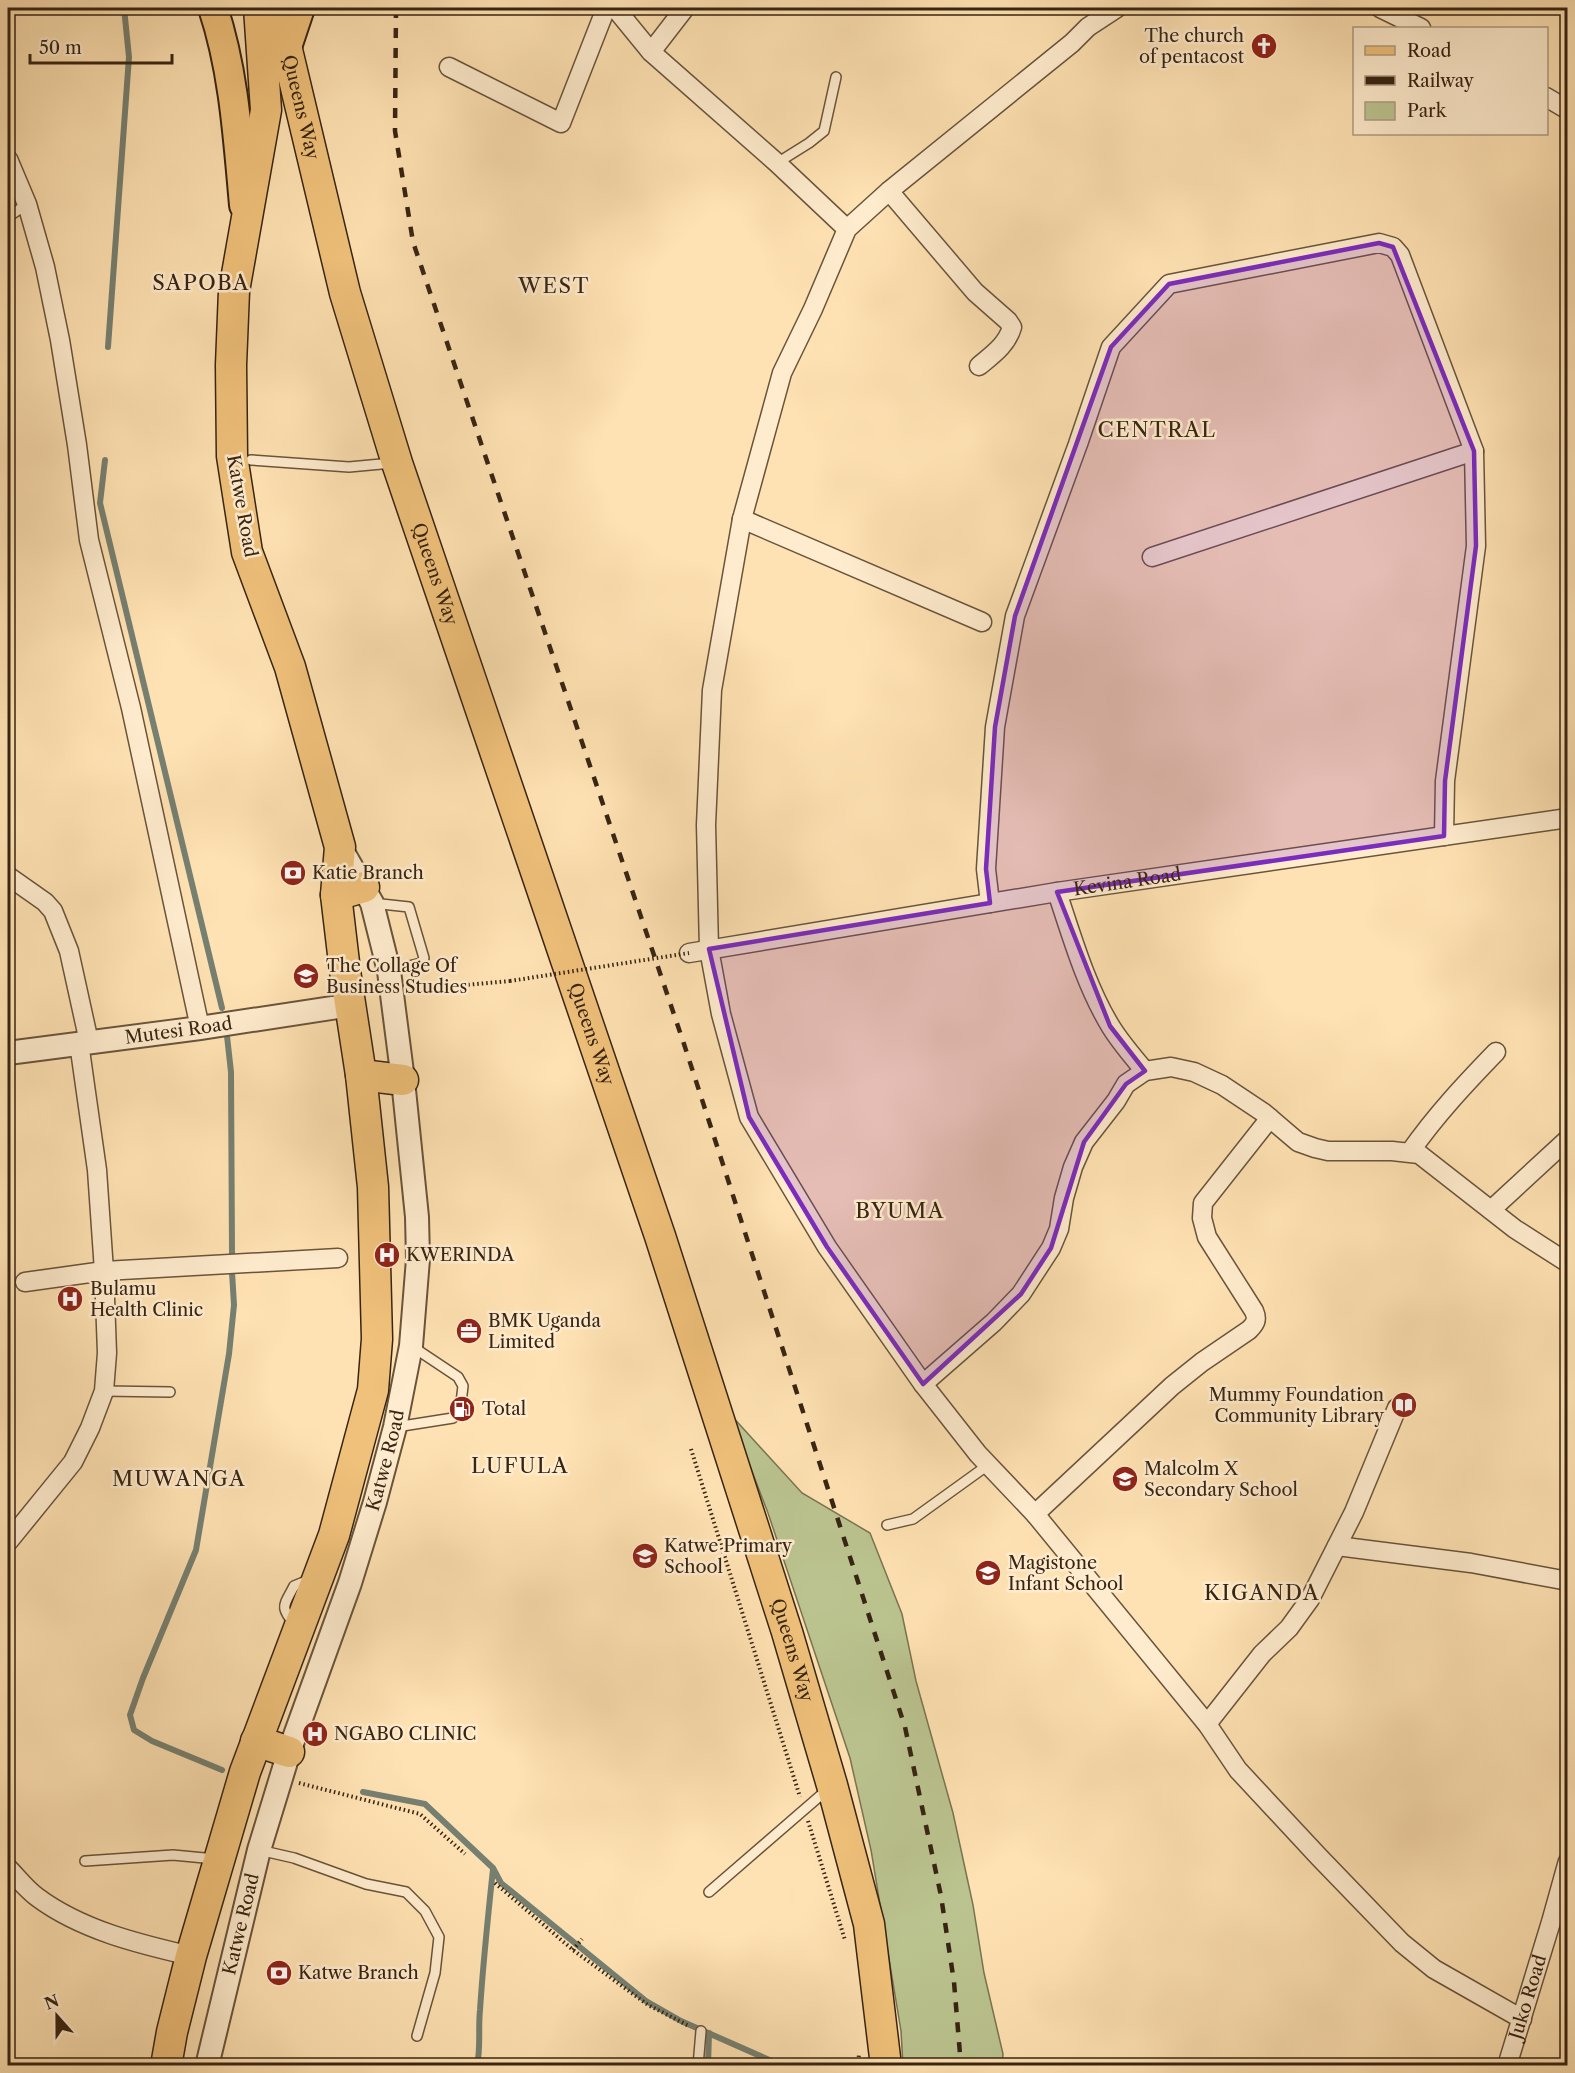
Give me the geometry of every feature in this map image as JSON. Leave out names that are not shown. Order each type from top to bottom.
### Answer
[{"type":"highway","name":"Katwe Road","points":[[166,2066],[172,2032],[192,1956],[245,1772],[334,1535],[373,1390],[377,1339],[373,1187],[361,1075],[336,896],[340,847],[290,667],[247,552],[232,456],[231,365],[234,291],[266,110],[259,8]]},
{"type":"highway","points":[[277,8],[286,50]]},
{"type":"highway","name":"Queens Way","points":[[286,50],[345,293],[397,463],[660,1236],[787,1632],[832,1785],[869,1924],[885,2066]]},
{"type":"highway","points":[[336,896],[368,895]]},
{"type":"highway","points":[[361,1075],[403,1080]]},
{"type":"highway","points":[[256,1741],[285,1765]]},
{"type":"main road","points":[[213,8],[220,27],[233,97],[246,225]]},
{"type":"main road","name":"Queens Way","points":[[286,50],[300,8]]},
{"type":"street","points":[[449,67],[561,123],[606,8]]},
{"type":"street","points":[[615,8],[651,52],[777,163],[847,229]]},
{"type":"street","points":[[651,52],[685,8]]},
{"type":"street","points":[[1117,8],[1088,27],[847,229],[782,373],[742,519],[712,690],[706,825],[709,949],[721,1014],[749,1117],[826,1247],[922,1384],[988,1465],[1035,1515],[1207,1724],[1239,1770],[1401,1943],[1434,1969],[1522,2019]]},
{"type":"street","points":[[1380,8],[1419,27]]},
{"type":"street","points":[[1548,98],[1568,110]]},
{"type":"street","points":[[8,159],[27,204],[45,267],[60,340],[77,445],[89,540],[131,708],[200,1028]]},
{"type":"street","points":[[890,191],[975,292],[1012,327],[1010,335],[1000,348],[979,366]]},
{"type":"street","points":[[990,903],[987,859],[995,727],[1015,615],[1111,347],[1169,284],[1379,243],[1393,247],[1400,255],[1474,451],[1476,546],[1445,781],[1444,836]]},
{"type":"street","points":[[1152,557],[1474,451]]},
{"type":"street","points":[[742,519],[982,622]]},
{"type":"street","name":"Kevina Road","points":[[689,953],[1056,892],[1568,818]]},
{"type":"street","name":"Katwe Road","points":[[207,2066],[259,1850],[285,1765],[350,1583],[396,1427],[411,1346],[418,1259],[417,1217],[390,982],[368,895],[340,847]]},
{"type":"street","points":[[8,876],[45,902],[53,911],[69,951],[84,1043],[97,1170],[107,1353],[104,1391],[90,1428],[73,1462],[8,1542]]},
{"type":"street","points":[[1056,892],[1086,972],[1110,1026],[1145,1071]]},
{"type":"street","name":"Mutesi Road","points":[[8,1053],[200,1028],[351,1005]]},
{"type":"street","points":[[1410,1152],[1458,1091],[1496,1052]]},
{"type":"street","points":[[922,1384],[994,1322],[1021,1294],[1051,1248],[1059,1229],[1064,1198],[1073,1167],[1084,1142],[1116,1101],[1126,1084],[1145,1071],[1172,1067],[1194,1072],[1222,1085],[1269,1118],[1298,1142],[1315,1148],[1419,1154],[1515,1229],[1568,1263]]},
{"type":"street","points":[[1035,1515],[1172,1386],[1255,1324],[1257,1318],[1254,1311],[1207,1237],[1202,1218],[1203,1203],[1269,1118]]},
{"type":"street","points":[[1491,1210],[1568,1139]]},
{"type":"street","points":[[25,1282],[104,1271],[338,1258]]},
{"type":"street","points":[[1207,1724],[1262,1654],[1289,1628],[1310,1599],[1353,1512],[1397,1408]]},
{"type":"street","points":[[1337,1546],[1471,1563],[1568,1581]]},
{"type":"street","name":"Juko Road","points":[[1507,2066],[1522,2019],[1559,1923],[1568,1861]]},
{"type":"street","points":[[8,1868],[36,1896],[62,1914],[148,1946],[192,1956]]},
{"type":"lane","points":[[777,163],[809,143],[824,130],[836,77]]},
{"type":"lane","points":[[8,217],[27,204]]},
{"type":"lane","points":[[251,460],[349,467],[397,463]]},
{"type":"lane","points":[[368,895],[409,907],[424,958],[421,963],[390,982]]},
{"type":"lane","points":[[396,1427],[453,1418],[460,1412],[463,1386],[458,1377],[411,1346]]},
{"type":"lane","points":[[104,1391],[170,1392]]},
{"type":"lane","points":[[887,1525],[913,1519],[988,1465]]},
{"type":"lane","points":[[709,1892],[832,1785]]},
{"type":"lane","points":[[259,1850],[294,1858],[366,1884],[406,1892],[425,1911],[439,1936],[435,1973],[417,2036]]},
{"type":"lane","points":[[85,1862],[173,1855],[220,1859]]},
{"type":"lane","points":[[698,2066],[701,2031]]},
{"type":"path","points":[[390,982],[510,981],[689,953]]},
{"type":"path","points":[[691,1449],[845,1942]]},
{"type":"path","points":[[285,1765],[420,1814],[465,1854]]},
{"type":"path","points":[[420,1814],[419,1812],[424,1808]]},
{"type":"path","points":[[495,1883],[573,1950],[648,2005],[701,2031]]},
{"type":"path","points":[[573,1950],[582,1939]]},
{"type":"path","points":[[858,2066],[860,2043]]},
{"type":"highlighted area","points":[[1379,243],[1393,247],[1474,451],[1476,546],[1445,781],[1444,836],[1057,892],[1110,1026],[1145,1071],[1126,1084],[1084,1142],[1051,1248],[1021,1294],[923,1384],[827,1247],[749,1117],[709,949],[990,903],[986,869],[995,727],[1015,616],[1111,347],[1169,284]]},
{"type":"green space","points":[[730,1414],[802,1493],[870,1533],[902,1614],[916,1681],[953,1813],[973,1905],[984,1973],[1003,2054],[1002,2065],[903,2065],[901,2031],[871,1850],[850,1758],[768,1513]]},
{"type":"waterway","points":[[108,347],[129,57],[124,8]]},
{"type":"waterway","points":[[105,460],[100,503],[222,1008]]},
{"type":"waterway","points":[[227,1036],[231,1072],[232,1253]]},
{"type":"waterway","points":[[222,1770],[152,1741],[134,1730],[130,1715],[196,1550],[229,1354],[234,1305],[232,1272]]},
{"type":"waterway","points":[[363,1792],[425,1804],[493,1868],[501,1883],[646,2001],[681,2021],[783,2066]]},
{"type":"waterway","points":[[477,2066],[479,2017],[493,1869]]},
{"type":"waterway","points":[[708,2066],[709,2033]]},
{"type":"railway","points":[[396,8],[395,131],[413,242],[684,1044],[905,1727],[941,1896],[954,1982],[961,2066]]},
{"type":"place","name":"The church of pentacost","points":[[1264,46]]},
{"type":"place","name":"Katie Branch","points":[[293,873]]},
{"type":"place","name":"The Collage Of Business Studies","points":[[306,976]]},
{"type":"place","name":"KWERINDA","points":[[387,1255]]},
{"type":"place","name":"Bulamu Health Clinic","points":[[70,1299]]},
{"type":"place","name":"BMK Uganda Limited","points":[[469,1331]]},
{"type":"place","name":"Mummy Foundation Community Library","points":[[1404,1405]]},
{"type":"place","name":"Total","points":[[462,1409]]},
{"type":"place","name":"Malcolm X Secondary School","points":[[1125,1479]]},
{"type":"place","name":"Katwe Primary School","points":[[645,1556]]},
{"type":"place","name":"Magistone Infant School","points":[[988,1573]]},
{"type":"place","name":"NGABO CLINIC","points":[[315,1734]]},
{"type":"place","name":"Katwe Branch","points":[[279,1973]]},
{"type":"district","name":"SAPOBA","points":[[201,282]]},
{"type":"district","name":"WEST","points":[[554,285]]},
{"type":"district","name":"CENTRAL","points":[[1157,429]]},
{"type":"district","name":"BYUMA","points":[[900,1210]]},
{"type":"district","name":"LUFULA","points":[[520,1465]]},
{"type":"district","name":"MUWANGA","points":[[179,1478]]},
{"type":"district","name":"KIGANDA","points":[[1262,1592]]}]
